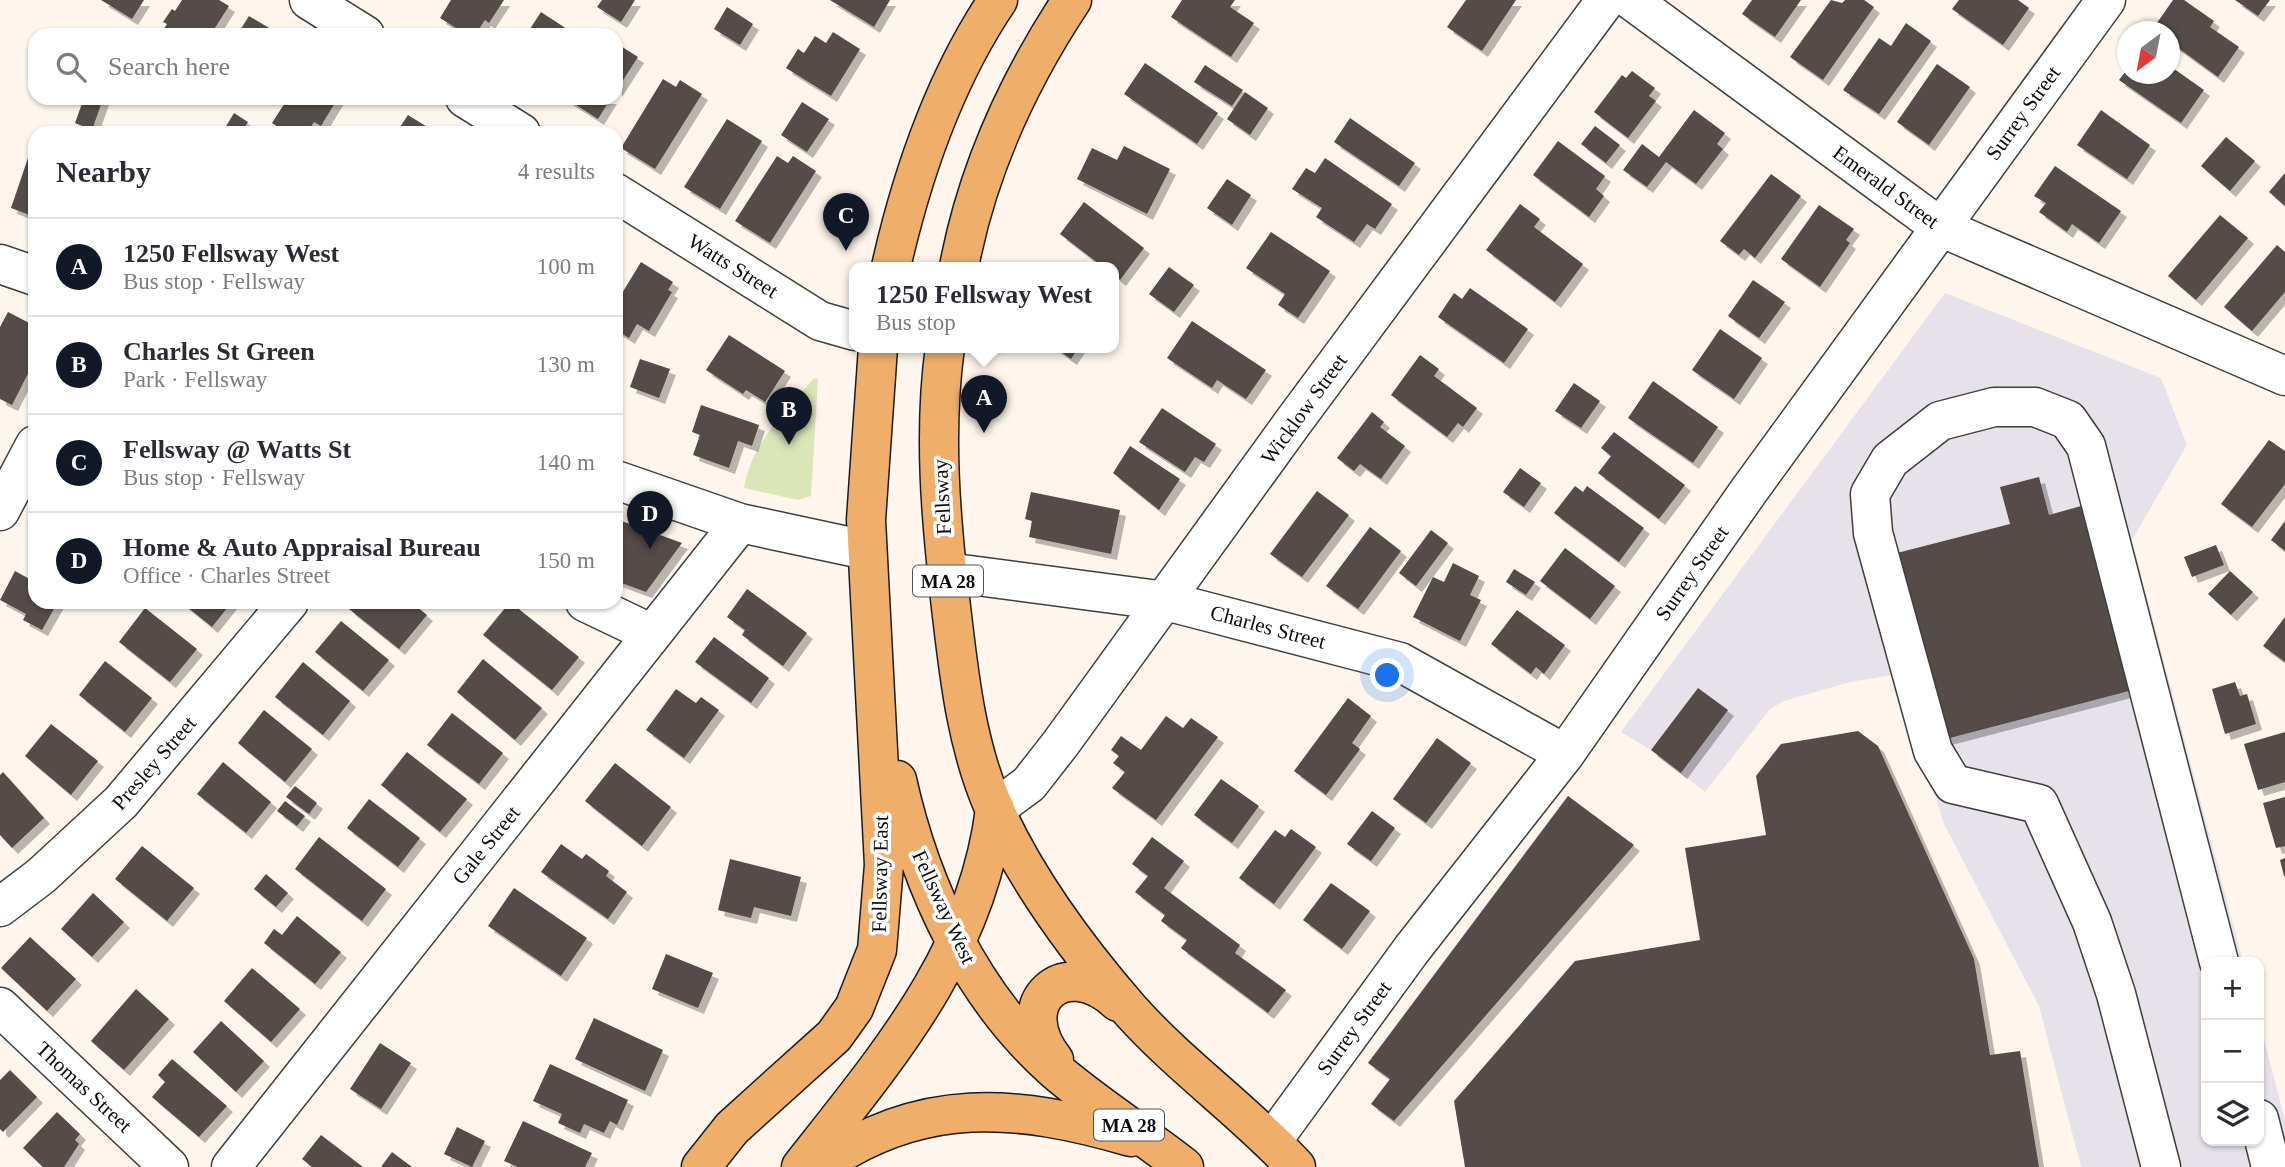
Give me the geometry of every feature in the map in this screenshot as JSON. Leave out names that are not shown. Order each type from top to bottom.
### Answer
[{"type":"main road","points":[[960,262],[967,228],[995,146],[1033,63],[1072,0]]},
{"type":"main road","points":[[892,262],[925,148],[945,98],[993,2]]},
{"type":"main road","name":"MA 28","points":[[877,682],[866,550],[878,353]]},
{"type":"main road","name":"Fellsway","points":[[945,353],[939,452],[947,572],[962,696],[975,755],[995,809]]},
{"type":"main road","name":"Fellsway West","points":[[877,682],[912,838],[957,944],[1002,1013],[1027,1043],[1073,1084],[1184,1167]]},
{"type":"main road","name":"Fellsway East","points":[[701,1167],[732,1128],[834,1036],[854,1008],[871,971],[881,927],[884,865],[877,682]]},
{"type":"main road","points":[[801,1167],[896,1042],[957,944],[981,881],[989,852],[995,809]]},
{"type":"main road","name":"MA 28","points":[[995,809],[1029,873],[1062,923],[1153,1035],[1284,1154]]},
{"type":"main road","points":[[1073,1084],[1040,1038],[1037,1017],[1039,1003],[1051,988],[1067,981],[1093,984],[1112,997],[1153,1035]]},
{"type":"main road","points":[[819,1167],[841,1152],[889,1129],[946,1114],[973,1111],[1016,1113],[1079,1123],[1155,1144]]},
{"type":"street","points":[[309,0],[354,28]]},
{"type":"street","name":"Wicklow Street","points":[[995,809],[1030,784],[1166,601],[1294,421],[1606,0]]},
{"type":"street","name":"Emerald Street","points":[[1631,0],[1940,228],[2285,375]]},
{"type":"street","name":"Surrey Street","points":[[1284,1154],[1412,949],[1565,754],[1748,492],[2106,0]]},
{"type":"street","points":[[476,105],[510,126]]},
{"type":"street","name":"Watts Street","points":[[623,197],[820,321],[849,329]]},
{"type":"street","points":[[0,264],[28,274]]},
{"type":"street","points":[[2161,1167],[2116,994],[2096,934],[2039,804],[1953,784],[1933,751],[1873,533],[1870,494],[1891,460],[1940,421],[1994,407],[2035,407],[2068,420],[2086,446],[2217,957]]},
{"type":"street","points":[[0,511],[28,458]]},
{"type":"street","points":[[623,482],[740,523],[866,550]]},
{"type":"street","name":"Gale Street","points":[[232,1167],[740,523]]},
{"type":"street","name":"Charles Street","points":[[947,572],[1166,601],[1400,662],[1565,754]]},
{"type":"street","name":"Presley Street","points":[[0,907],[41,876],[121,802],[283,609]]},
{"type":"street","points":[[600,609],[652,634]]},
{"type":"street","name":"Thomas Street","points":[[0,1007],[169,1167]]},
{"type":"street","points":[[2264,1139],[2271,1167]]},
{"type":"shaded area","points":[[1945,293],[2161,378],[2187,445],[2132,540],[2242,957],[2201,957],[2201,1146],[2264,1146],[2264,1040],[2285,1120],[2285,1167],[2081,1167],[2039,1006],[1944,824],[1898,674],[1850,682],[1784,701],[1770,709],[1705,792],[1651,750],[1621,732]]},
{"type":"green space","points":[[814,378],[818,379],[811,496],[798,500],[744,488],[754,457],[762,443]]},
{"type":"building","points":[[101,0],[144,0],[132,19]]},
{"type":"building","points":[[182,0],[219,0],[229,6],[215,28],[164,28],[167,24],[163,22],[172,9],[175,11]]},
{"type":"building","points":[[451,0],[504,0],[489,23],[485,20],[480,28],[456,28],[440,18]]},
{"type":"building","points":[[602,0],[635,0],[621,22],[597,7]]},
{"type":"building","points":[[830,0],[890,0],[874,27]]},
{"type":"building","points":[[1182,0],[1235,0],[1230,7],[1254,23],[1231,57],[1171,17]]},
{"type":"building","points":[[1466,0],[1516,0],[1482,51],[1447,27]]},
{"type":"building","points":[[1752,0],[1801,0],[1775,37],[1742,14]]},
{"type":"building","points":[[1831,0],[1842,3],[1845,0],[1864,0],[1874,7],[1823,80],[1790,57]]},
{"type":"building","points":[[1959,0],[2018,0],[2029,8],[2003,45],[1952,9]]},
{"type":"building","points":[[2173,0],[2184,0],[2214,21],[2210,27],[2239,47],[2218,77],[2180,49],[2180,21],[2158,21]]},
{"type":"building","points":[[2235,0],[2270,0],[2258,16]]},
{"type":"building","points":[[727,7],[753,24],[740,45],[714,29]]},
{"type":"building","points":[[541,12],[565,28],[531,28]]},
{"type":"building","points":[[249,16],[269,28],[241,28]]},
{"type":"building","points":[[1906,23],[1931,41],[1879,114],[1843,90],[1879,38],[1891,46]]},
{"type":"building","points":[[833,32],[860,49],[831,96],[786,68],[798,49],[804,53],[815,36],[826,43]]},
{"type":"building","points":[[623,47],[638,57],[623,80]]},
{"type":"building","points":[[1145,63],[1218,113],[1197,144],[1124,94]]},
{"type":"building","points":[[1937,64],[1970,87],[1929,145],[1897,122]]},
{"type":"building","points":[[1205,65],[1243,90],[1232,106],[1194,82]]},
{"type":"building","points":[[1632,71],[1655,88],[1649,96],[1656,101],[1628,138],[1594,112],[1622,75],[1626,78]]},
{"type":"building","points":[[2180,73],[2204,90],[2181,123],[2125,84],[2180,84]]},
{"type":"building","points":[[663,79],[676,87],[680,80],[702,94],[655,169],[623,149],[623,145]]},
{"type":"building","points":[[1245,92],[1268,108],[1250,135],[1227,119]]},
{"type":"building","points":[[802,102],[829,119],[807,152],[781,135]]},
{"type":"building","points":[[81,105],[101,105],[93,126],[75,123]]},
{"type":"building","points":[[284,105],[334,105],[321,126],[314,122],[311,126],[276,126],[272,123]]},
{"type":"building","points":[[576,105],[607,105],[598,119]]},
{"type":"building","points":[[1694,110],[1725,133],[1717,144],[1723,149],[1696,184],[1666,162],[1647,187],[1623,170],[1642,144],[1659,157]]},
{"type":"building","points":[[2101,110],[2150,145],[2127,179],[2077,145]]},
{"type":"building","points":[[234,113],[248,122],[245,126],[226,126]]},
{"type":"building","points":[[408,115],[426,126],[401,126]]},
{"type":"building","points":[[1350,118],[1415,163],[1399,186],[1334,142]]},
{"type":"building","points":[[727,119],[762,141],[720,209],[684,187]]},
{"type":"building","points":[[1595,126],[1620,145],[1606,163],[1581,144]]},
{"type":"building","points":[[2226,137],[2255,161],[2230,191],[2201,166]]},
{"type":"building","points":[[1558,141],[1605,176],[1596,189],[1604,196],[1589,217],[1533,175]]},
{"type":"building","points":[[1124,146],[1170,169],[1147,214],[1077,179],[1092,148],[1117,160]]},
{"type":"building","points":[[777,156],[788,163],[793,156],[816,171],[770,243],[735,221]]},
{"type":"building","points":[[28,158],[28,214],[11,208]]},
{"type":"building","points":[[1325,158],[1392,204],[1375,229],[1367,224],[1354,242],[1316,217],[1322,208],[1292,189],[1306,168],[1315,173]]},
{"type":"building","points":[[2055,166],[2121,211],[2099,243],[2072,224],[2067,232],[2039,212],[2046,203],[2034,196]]},
{"type":"building","points":[[2285,173],[2285,206],[2269,192]]},
{"type":"building","points":[[1771,174],[1801,196],[1755,258],[1744,249],[1739,255],[1720,241]]},
{"type":"building","points":[[1227,179],[1251,195],[1232,225],[1207,208]]},
{"type":"building","points":[[1084,202],[1144,248],[1120,280],[1119,262],[1096,262],[1060,234]]},
{"type":"building","points":[[1520,204],[1540,219],[1534,227],[1583,264],[1555,302],[1486,250]]},
{"type":"building","points":[[1819,205],[1854,229],[1846,240],[1850,243],[1820,287],[1781,259]]},
{"type":"building","points":[[2220,215],[2248,238],[2196,300],[2168,276]]},
{"type":"building","points":[[1271,232],[1330,271],[1298,318],[1278,305],[1285,294],[1246,268]]},
{"type":"building","points":[[2277,245],[2285,252],[2285,292],[2252,331],[2224,307]]},
{"type":"building","points":[[641,262],[673,282],[668,290],[672,292],[649,331],[637,324],[629,338],[623,334],[623,292]]},
{"type":"building","points":[[1169,267],[1194,285],[1174,312],[1149,294]]},
{"type":"building","points":[[1753,280],[1785,302],[1759,338],[1728,316]]},
{"type":"building","points":[[1470,288],[1528,329],[1504,363],[1438,317],[1454,293],[1462,299]]},
{"type":"building","points":[[8,312],[28,322],[28,374],[12,405],[0,399],[0,327]]},
{"type":"building","points":[[1192,321],[1266,370],[1246,399],[1217,380],[1212,388],[1167,358]]},
{"type":"building","points":[[1720,329],[1762,358],[1734,399],[1692,370]]},
{"type":"building","points":[[729,335],[785,371],[765,402],[746,390],[743,394],[706,370]]},
{"type":"building","points":[[1062,353],[1075,353],[1071,359]]},
{"type":"building","points":[[1420,355],[1439,369],[1434,376],[1477,408],[1463,427],[1458,423],[1447,437],[1391,395]]},
{"type":"building","points":[[640,359],[670,369],[659,398],[630,387]]},
{"type":"building","points":[[1653,381],[1718,427],[1693,463],[1628,418]]},
{"type":"building","points":[[1574,383],[1600,401],[1581,428],[1555,411]]},
{"type":"building","points":[[701,405],[759,425],[752,446],[738,441],[729,468],[693,455],[700,435],[692,432]]},
{"type":"building","points":[[1162,408],[1216,444],[1204,462],[1195,457],[1185,472],[1139,442]]},
{"type":"building","points":[[1372,412],[1384,422],[1380,427],[1405,446],[1381,479],[1360,464],[1354,471],[1337,458]]},
{"type":"building","points":[[1614,432],[1685,485],[1659,519],[1598,473],[1611,456],[1601,448]]},
{"type":"building","points":[[2269,440],[2285,451],[2285,484],[2252,527],[2221,504]]},
{"type":"building","points":[[1130,446],[1180,479],[1159,510],[1113,473]]},
{"type":"building","points":[[1520,468],[1541,483],[1524,507],[1503,492]]},
{"type":"building","points":[[2039,477],[2049,515],[2081,506],[2129,691],[1946,739],[1897,553],[2010,524],[2000,487]]},
{"type":"building","points":[[1575,486],[1583,492],[1587,486],[1644,528],[1619,562],[1554,513]]},
{"type":"building","points":[[1317,491],[1349,515],[1302,577],[1270,554]]},
{"type":"building","points":[[1031,492],[1120,510],[1111,554],[1029,537],[1032,521],[1025,519]]},
{"type":"building","points":[[2285,521],[2285,551],[2271,540]]},
{"type":"building","points":[[623,522],[682,543],[646,592],[623,584]]},
{"type":"building","points":[[1370,527],[1401,551],[1358,609],[1326,586]]},
{"type":"building","points":[[1431,530],[1448,543],[1416,586],[1399,573]]},
{"type":"building","points":[[2216,545],[2224,565],[2192,577],[2184,557]]},
{"type":"building","points":[[1565,548],[1615,586],[1590,619],[1540,581]]},
{"type":"building","points":[[1453,563],[1479,576],[1470,595],[1481,600],[1460,641],[1413,617],[1433,577],[1444,582]]},
{"type":"building","points":[[1514,569],[1535,582],[1526,595],[1506,582]]},
{"type":"building","points":[[15,571],[28,578],[28,609],[54,609],[42,630],[23,620],[26,614],[0,600]]},
{"type":"building","points":[[2230,571],[2253,592],[2231,615],[2208,594]]},
{"type":"building","points":[[747,589],[807,633],[783,666],[742,635],[745,630],[727,617]]},
{"type":"building","points":[[146,609],[197,649],[170,682],[119,642]]},
{"type":"building","points":[[190,609],[226,609],[212,627]]},
{"type":"building","points":[[349,609],[420,609],[427,615],[399,649]]},
{"type":"building","points":[[504,609],[519,609],[579,657],[552,690],[483,635]]},
{"type":"building","points":[[1517,610],[1565,645],[1544,674],[1536,667],[1531,674],[1491,644]]},
{"type":"building","points":[[2285,617],[2285,662],[2263,646]]},
{"type":"building","points":[[341,621],[389,660],[363,691],[315,652]]},
{"type":"building","points":[[714,637],[769,678],[751,703],[695,662]]},
{"type":"building","points":[[483,659],[542,708],[515,740],[457,692]]},
{"type":"building","points":[[105,661],[152,698],[125,732],[79,695]]},
{"type":"building","points":[[303,662],[350,701],[323,735],[275,697]]},
{"type":"building","points":[[2235,682],[2240,696],[2247,694],[2256,724],[2225,734],[2212,689]]},
{"type":"building","points":[[1698,688],[1728,710],[1681,773],[1651,750]]},
{"type":"building","points":[[676,689],[696,703],[701,697],[719,710],[684,758],[646,730]]},
{"type":"building","points":[[1348,698],[1371,716],[1352,743],[1360,749],[1326,795],[1294,771]]},
{"type":"building","points":[[264,710],[312,749],[285,782],[238,743]]},
{"type":"building","points":[[452,713],[503,753],[479,784],[427,745]]},
{"type":"building","points":[[1166,716],[1183,728],[1191,718],[1218,737],[1156,820],[1112,788],[1125,772],[1113,763],[1119,756],[1111,750],[1121,736],[1141,750]]},
{"type":"building","points":[[51,724],[98,761],[71,795],[25,756]]},
{"type":"building","points":[[1858,731],[1878,746],[1974,959],[1990,1055],[2020,1051],[2039,1167],[1465,1167],[1454,1101],[1575,961],[1700,940],[1685,848],[1766,835],[1756,776],[1781,744]]},
{"type":"building","points":[[2285,732],[2285,782],[2258,790],[2244,744]]},
{"type":"building","points":[[1437,738],[1471,763],[1426,823],[1393,799]]},
{"type":"building","points":[[407,752],[467,799],[440,832],[381,785]]},
{"type":"building","points":[[223,762],[271,802],[246,833],[197,794]]},
{"type":"building","points":[[615,763],[671,807],[642,846],[585,801]]},
{"type":"building","points":[[3,772],[44,818],[12,848],[0,835],[0,775]]},
{"type":"building","points":[[1221,779],[1259,806],[1232,843],[1194,815]]},
{"type":"building","points":[[295,786],[317,803],[309,814],[286,797]]},
{"type":"building","points":[[1568,796],[1634,845],[1394,1121],[1371,1104],[1390,1079],[1368,1063]]},
{"type":"building","points":[[2285,797],[2285,846],[2276,848],[2263,803]]},
{"type":"building","points":[[369,799],[420,838],[398,867],[347,828]]},
{"type":"building","points":[[285,801],[305,816],[297,826],[277,811]]},
{"type":"building","points":[[1372,811],[1395,828],[1371,861],[1347,844]]},
{"type":"building","points":[[1291,829],[1316,847],[1274,904],[1239,878],[1275,830],[1285,837]]},
{"type":"building","points":[[319,837],[386,889],[362,921],[295,869]]},
{"type":"building","points":[[1152,837],[1184,861],[1164,888],[1240,945],[1235,953],[1286,990],[1268,1013],[1181,948],[1187,940],[1161,921],[1165,915],[1135,892],[1148,876],[1132,864]]},
{"type":"building","points":[[561,844],[582,859],[586,854],[609,871],[606,876],[627,892],[608,919],[541,872]]},
{"type":"building","points":[[142,846],[194,888],[167,921],[115,879]]},
{"type":"building","points":[[2285,858],[2285,876],[2284,876],[2280,860]]},
{"type":"building","points":[[730,859],[801,877],[791,916],[754,907],[751,918],[718,910]]},
{"type":"building","points":[[266,874],[288,893],[276,907],[254,889]]},
{"type":"building","points":[[1331,883],[1370,911],[1342,949],[1303,920]]},
{"type":"building","points":[[514,888],[587,938],[561,976],[488,926]]},
{"type":"building","points":[[93,893],[124,922],[92,957],[61,929]]},
{"type":"building","points":[[297,916],[341,952],[315,984],[264,943],[274,929],[282,935]]},
{"type":"building","points":[[30,937],[76,979],[47,1011],[1,968]]},
{"type":"building","points":[[666,954],[713,973],[698,1008],[652,989]]},
{"type":"building","points":[[252,968],[300,1009],[271,1042],[224,1001]]},
{"type":"building","points":[[136,989],[169,1019],[124,1070],[91,1041]]},
{"type":"building","points":[[594,1018],[663,1050],[645,1091],[575,1059]]},
{"type":"building","points":[[221,1021],[264,1061],[236,1092],[193,1052]]},
{"type":"building","points":[[380,1043],[411,1063],[381,1109],[350,1089]]},
{"type":"building","points":[[172,1059],[227,1106],[199,1137],[152,1097],[165,1082],[158,1075]]},
{"type":"building","points":[[550,1064],[628,1100],[617,1125],[610,1121],[604,1133],[584,1124],[580,1133],[558,1123],[562,1114],[533,1101]]},
{"type":"building","points":[[10,1070],[37,1097],[3,1132],[0,1129],[0,1080]]},
{"type":"building","points":[[57,1112],[80,1134],[75,1140],[79,1144],[64,1167],[43,1167],[23,1148]]},
{"type":"building","points":[[523,1121],[592,1153],[585,1167],[518,1167],[504,1161]]},
{"type":"building","points":[[457,1127],[485,1141],[472,1167],[444,1154]]},
{"type":"building","points":[[321,1135],[363,1167],[312,1167],[302,1159]]},
{"type":"building","points":[[392,1152],[412,1167],[381,1167]]},
{"type":"place","name":"Fellsway @ Watts St","points":[[846,251]]},
{"type":"place","name":"1250 Fellsway West","points":[[984,433]]},
{"type":"place","name":"Charles St Green","points":[[789,445]]},
{"type":"place","name":"Home & Auto Appraisal Bureau","points":[[650,549]]}]
